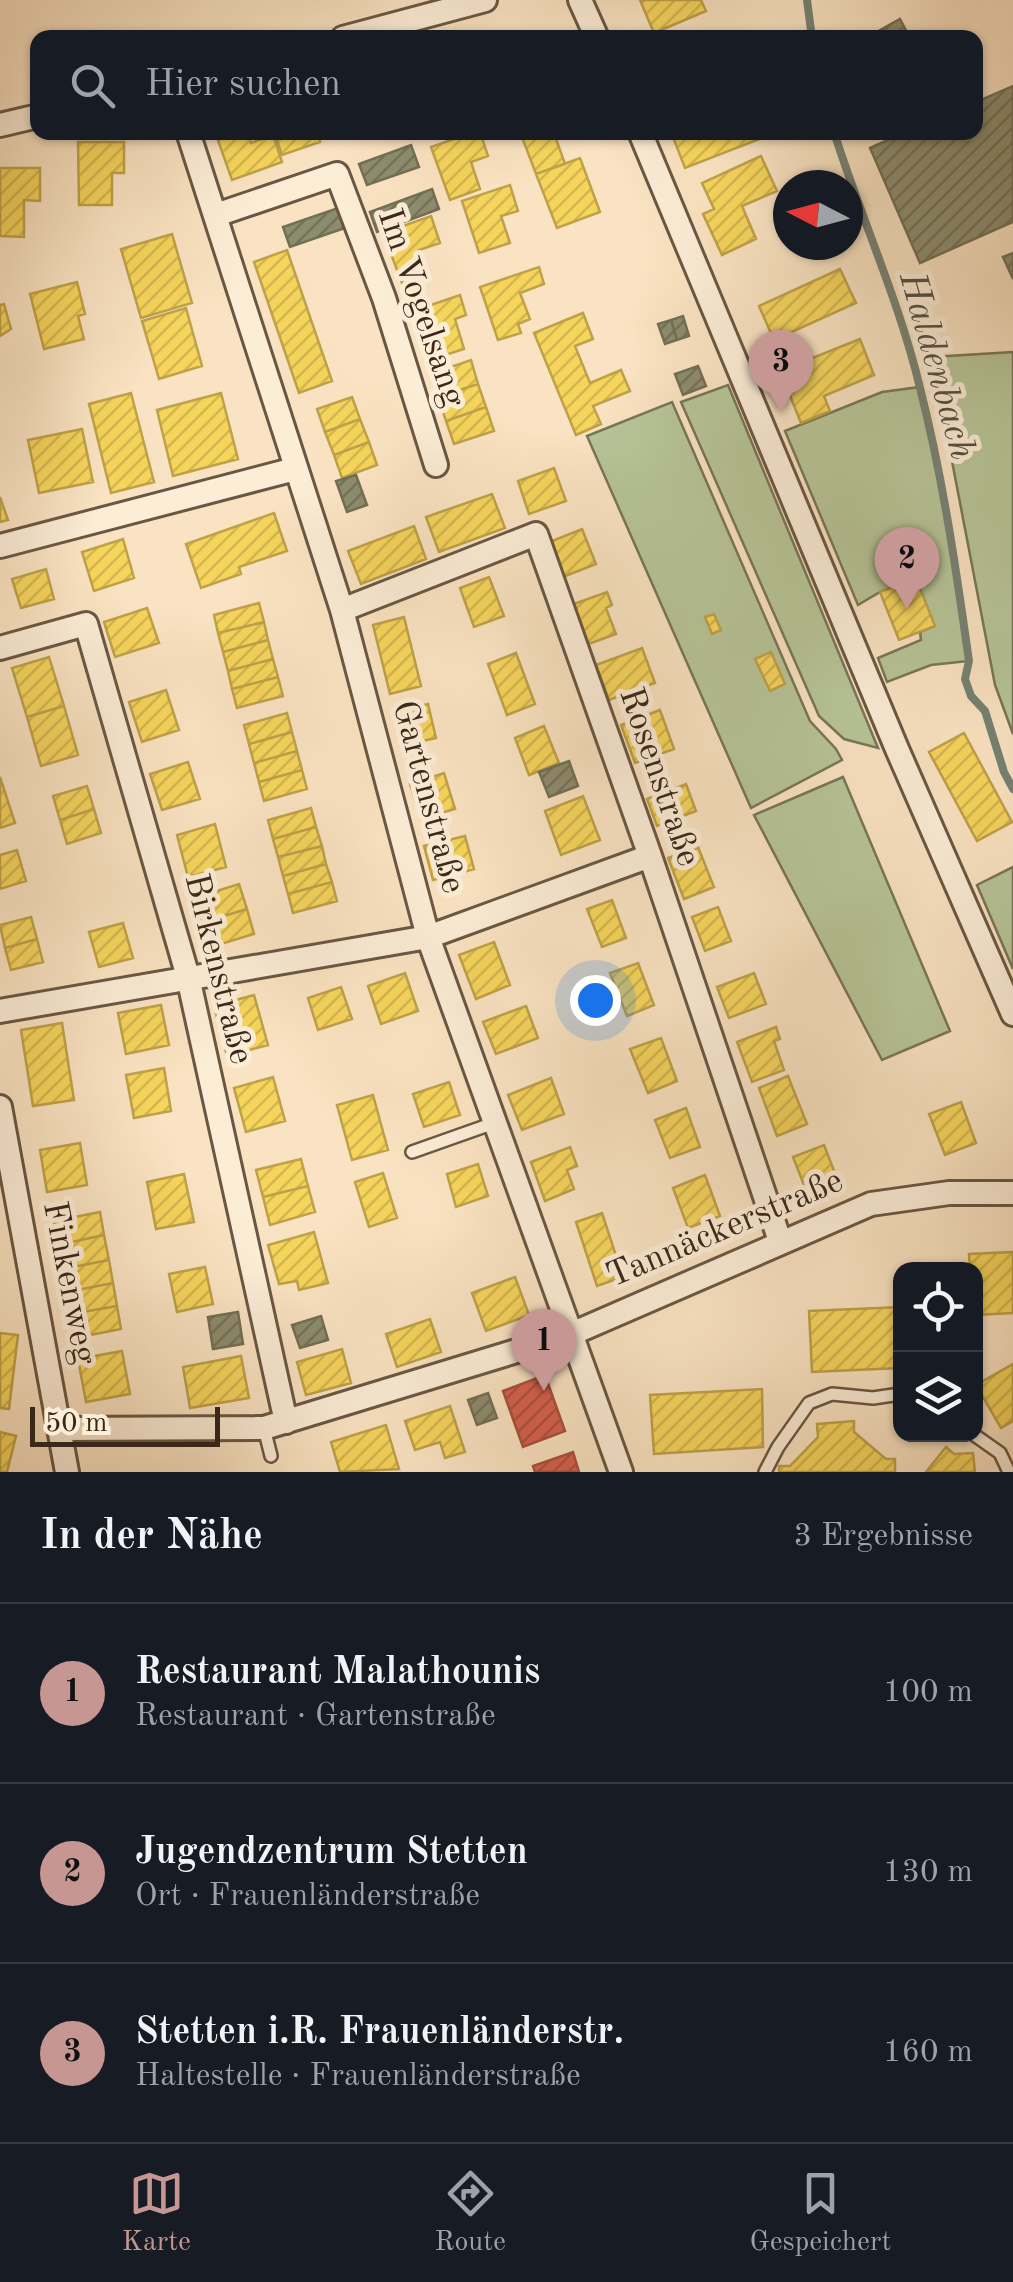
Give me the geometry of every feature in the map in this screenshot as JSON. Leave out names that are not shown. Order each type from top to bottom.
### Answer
[{"type":"street","points":[[372,30],[485,0]]},
{"type":"street","points":[[580,0],[594,30]]},
{"type":"street","points":[[0,125],[30,118]]},
{"type":"street","name":"Gartenstraße","points":[[191,140],[342,610],[428,936],[620,1472]]},
{"type":"street","points":[[643,140],[891,713],[1013,1014]]},
{"type":"street","name":"Im Vogelsang","points":[[216,214],[337,174],[384,298],[436,465]]},
{"type":"street","points":[[0,546],[295,469]]},
{"type":"street","name":"Rosenstraße","points":[[342,610],[536,534],[780,1241]]},
{"type":"street","name":"Birkenstraße","points":[[0,648],[86,624],[188,977],[275,1425]]},
{"type":"street","points":[[0,1011],[428,936],[650,856]]},
{"type":"street","name":"Finkenweg","points":[[0,1106],[67,1472]]},
{"type":"street","name":"Tannäckerstraße","points":[[61,1429],[275,1425],[569,1335],[871,1204],[948,1193],[1013,1193]]},
{"type":"lane","points":[[412,1152],[494,1123]]},
{"type":"lane","points":[[765,1472],[809,1403],[832,1394],[873,1398],[893,1395]]},
{"type":"lane","points":[[271,1456],[275,1425]]},
{"type":"lane","points":[[983,1441],[1000,1454],[1009,1472]]},
{"type":"green space","points":[[1013,352],[1013,734],[995,685],[932,357]]},
{"type":"green space","points":[[728,385],[878,748],[844,739],[819,716],[681,402]]},
{"type":"green space","points":[[920,387],[948,518],[969,661],[931,665],[887,682],[878,658],[921,640],[920,632],[934,626],[916,578],[858,605],[785,431],[882,392]]},
{"type":"green space","points":[[672,402],[810,721],[842,760],[751,808],[587,436]]},
{"type":"green space","points":[[843,777],[950,1031],[882,1060],[754,815]]},
{"type":"green space","points":[[1013,867],[1013,969],[977,885]]},
{"type":"building: Wohnen","points":[[640,0],[701,0],[706,11],[653,30]]},
{"type":"building: Wohnen","points":[[218,140],[275,140],[282,162],[232,180]]},
{"type":"building: Wohnen","points":[[277,140],[319,140],[320,142],[282,155]]},
{"type":"building: Wohnen","points":[[451,140],[483,140],[488,156],[471,162],[480,189],[450,200],[431,147]]},
{"type":"building: Wohnen","points":[[523,140],[556,140],[565,164],[536,174]]},
{"type":"building: Wohnen","points":[[674,140],[757,140],[685,168]]},
{"type":"building: Wohnen","points":[[78,142],[124,142],[124,173],[112,173],[112,205],[79,205]]},
{"type":"building: Wohnen","points":[[761,156],[773,182],[773,193],[742,206],[756,239],[722,255],[703,214],[714,209],[702,183]]},
{"type":"building: Wohnen","points":[[580,158],[600,212],[557,228],[536,174]]},
{"type":"building: Wohnen","points":[[0,168],[40,168],[40,201],[24,200],[24,237],[0,236]]},
{"type":"building: Wohnen","points":[[510,185],[518,211],[501,216],[510,243],[479,253],[462,201]]},
{"type":"building: Wohnen","points":[[431,216],[440,243],[419,250],[427,274],[402,283],[383,233]]},
{"type":"building: Wohnen","points":[[172,234],[192,303],[141,318],[121,249]]},
{"type":"building: Wohnen","points":[[287,250],[332,381],[299,393],[254,262]]},
{"type":"building: Wohnen","points":[[539,267],[544,284],[520,293],[530,319],[518,324],[521,333],[498,340],[480,287]]},
{"type":"building: Wohnen","points":[[840,269],[856,303],[774,340],[759,306]]},
{"type":"building: Wohnen","points":[[77,282],[85,314],[78,316],[84,339],[44,349],[30,294]]},
{"type":"building: Wohnen","points":[[460,295],[466,315],[455,319],[464,349],[427,361],[410,312]]},
{"type":"building: Wohnen","points":[[4,304],[11,329],[0,336],[0,305]]},
{"type":"building: Wohnen","points":[[186,308],[202,366],[159,379],[142,321]]},
{"type":"building: Wohnen","points":[[583,313],[593,339],[575,346],[590,383],[621,370],[630,391],[593,406],[601,424],[576,435],[534,333]]},
{"type":"building: Wohnen","points":[[860,339],[874,375],[824,396],[830,411],[801,423],[780,371]]},
{"type":"building: Wohnen","points":[[471,360],[478,384],[438,397],[430,374]]},
{"type":"building: Wohnen","points":[[478,384],[486,407],[446,421],[438,397]]},
{"type":"building: Wohnen","points":[[131,393],[154,482],[111,493],[89,404]]},
{"type":"building: Wohnen","points":[[221,393],[238,459],[173,476],[157,410]]},
{"type":"building: Wohnen","points":[[352,397],[360,419],[325,432],[317,409]]},
{"type":"building: Wohnen","points":[[486,407],[494,431],[454,444],[446,421]]},
{"type":"building: Wohnen","points":[[360,419],[369,442],[334,455],[325,432]]},
{"type":"building: Wohnen","points":[[82,429],[93,482],[39,493],[28,440]]},
{"type":"building: Wohnen","points":[[369,442],[377,465],[342,478],[334,455]]},
{"type":"building: Wohnen","points":[[554,468],[566,501],[529,514],[518,481]]},
{"type":"building: Wohnen","points":[[492,494],[505,528],[439,552],[426,517]]},
{"type":"building: Wohnen","points":[[0,497],[8,520],[0,522]]},
{"type":"building: Wohnen","points":[[274,513],[287,551],[239,567],[241,574],[201,588],[186,544]]},
{"type":"building: Wohnen","points":[[414,526],[426,559],[361,584],[348,551]]},
{"type":"building: Wohnen","points":[[582,529],[596,564],[560,578],[547,543]]},
{"type":"building: Wohnen","points":[[123,539],[134,578],[94,591],[82,552]]},
{"type":"building: Wohnen","points":[[46,569],[54,599],[21,608],[12,579]]},
{"type":"building: Wohnen","points":[[489,577],[504,616],[474,627],[460,588]]},
{"type":"building: Wohnen","points":[[916,578],[935,626],[899,640],[880,592]]},
{"type":"building: Wohnen","points":[[607,592],[612,605],[606,608],[616,634],[586,645],[571,605]]},
{"type":"building: Wohnen","points":[[259,603],[264,622],[218,633],[214,615]]},
{"type":"building: Wohnen","points":[[147,608],[159,643],[115,657],[104,622]]},
{"type":"building: Wohnen","points":[[714,614],[721,630],[712,634],[705,617]]},
{"type":"building: Wohnen","points":[[404,617],[421,686],[390,694],[373,625]]},
{"type":"building: Wohnen","points":[[264,622],[268,640],[223,652],[218,633]]},
{"type":"building: Wohnen","points":[[268,640],[273,659],[228,671],[223,652]]},
{"type":"building: Wohnen","points":[[642,648],[655,683],[609,700],[596,665]]},
{"type":"building: Wohnen","points":[[771,652],[785,684],[770,691],[755,659]]},
{"type":"building: Wohnen","points":[[516,653],[535,704],[507,715],[488,664]]},
{"type":"building: Wohnen","points":[[49,657],[64,706],[27,717],[12,668]]},
{"type":"building: Wohnen","points":[[273,659],[278,677],[232,689],[228,671]]},
{"type":"building: Wohnen","points":[[278,677],[283,696],[237,708],[232,689]]},
{"type":"building: Wohnen","points":[[166,690],[179,730],[142,742],[129,702]]},
{"type":"building: Wohnen","points":[[428,704],[436,738],[404,745],[396,712]]},
{"type":"building: Wohnen","points":[[64,706],[78,755],[41,766],[27,717]]},
{"type":"building: Wohnen","points":[[660,710],[674,749],[635,763],[621,725]]},
{"type":"building: Wohnen","points":[[287,713],[292,732],[249,744],[244,725]]},
{"type":"building: Wohnen","points":[[544,726],[559,763],[529,775],[515,738]]},
{"type":"building: Wohnen","points":[[292,732],[297,751],[254,763],[249,744]]},
{"type":"building: Wohnen","points":[[964,733],[1012,822],[977,841],[929,752]]},
{"type":"building: Wohnen","points":[[297,751],[302,770],[259,782],[254,763]]},
{"type":"building: Wohnen","points":[[188,762],[200,799],[162,810],[150,774]]},
{"type":"building: Wohnen","points":[[302,770],[307,789],[264,801],[259,782]]},
{"type":"building: Wohnen","points":[[444,773],[455,809],[421,819],[410,784]]},
{"type":"building: Wohnen","points":[[0,777],[15,823],[0,828]]},
{"type":"building: Wohnen","points":[[686,784],[696,811],[657,826],[647,799]]},
{"type":"building: Wohnen","points":[[87,786],[94,809],[60,820],[53,796]]},
{"type":"building: Wohnen","points":[[583,796],[600,840],[561,855],[545,811]]},
{"type":"building: Wohnen","points":[[311,808],[316,827],[273,839],[268,820]]},
{"type":"building: Wohnen","points":[[94,809],[101,833],[67,844],[60,820]]},
{"type":"building: Wohnen","points":[[215,824],[226,867],[188,877],[177,835]]},
{"type":"building: Wohnen","points":[[316,827],[322,846],[278,857],[273,839]]},
{"type":"building: Wohnen","points":[[465,836],[474,869],[433,880],[424,846]]},
{"type":"building: Wohnen","points":[[322,846],[326,864],[283,876],[278,857]]},
{"type":"building: Wohnen","points":[[698,847],[714,887],[684,899],[668,858]]},
{"type":"building: Wohnen","points":[[17,850],[26,881],[0,889],[0,855]]},
{"type":"building: Wohnen","points":[[326,864],[332,882],[288,894],[283,876]]},
{"type":"building: Wohnen","points":[[332,882],[337,901],[293,913],[288,894]]},
{"type":"building: Wohnen","points":[[239,884],[247,909],[201,923],[194,898]]},
{"type":"building: Wohnen","points":[[612,900],[626,938],[602,947],[587,909]]},
{"type":"building: Wohnen","points":[[718,907],[731,941],[705,951],[692,917]]},
{"type":"building: Wohnen","points":[[247,909],[254,934],[208,948],[201,923]]},
{"type":"building: Wohnen","points":[[31,917],[37,939],[5,948],[0,925]]},
{"type":"building: Wohnen","points":[[123,923],[133,958],[99,967],[89,932]]},
{"type":"building: Wohnen","points":[[37,939],[43,962],[11,970],[5,948]]},
{"type":"building: Wohnen","points":[[494,942],[510,985],[476,999],[459,955]]},
{"type":"building: Wohnen","points":[[638,963],[654,1005],[627,1016],[610,973]]},
{"type":"building: Wohnen","points":[[405,973],[418,1011],[381,1024],[368,986]]},
{"type":"building: Wohnen","points":[[754,973],[766,1004],[729,1018],[717,987]]},
{"type":"building: Wohnen","points":[[341,987],[352,1019],[318,1030],[308,998]]},
{"type":"building: Wohnen","points":[[254,995],[268,1045],[227,1056],[214,1006]]},
{"type":"building: Wohnen","points":[[161,1005],[169,1045],[126,1054],[118,1013]]},
{"type":"building: Wohnen","points":[[526,1006],[538,1038],[496,1054],[483,1022]]},
{"type":"building: Wohnen","points":[[62,1023],[74,1100],[33,1106],[21,1030]]},
{"type":"building: Wohnen","points":[[776,1027],[780,1039],[774,1041],[784,1070],[752,1082],[737,1042]]},
{"type":"building: Wohnen","points":[[661,1038],[677,1081],[648,1093],[630,1049]]},
{"type":"building: Wohnen","points":[[164,1068],[171,1111],[134,1118],[126,1075]]},
{"type":"building: Wohnen","points":[[788,1076],[807,1124],[777,1136],[759,1088]]},
{"type":"building: Wohnen","points":[[273,1077],[285,1121],[246,1132],[234,1088]]},
{"type":"building: Wohnen","points":[[551,1078],[564,1114],[522,1130],[508,1095]]},
{"type":"building: Wohnen","points":[[449,1082],[460,1115],[424,1127],[413,1094]]},
{"type":"building: Wohnen","points":[[373,1095],[388,1150],[352,1160],[337,1105]]},
{"type":"building: Wohnen","points":[[961,1102],[976,1143],[945,1155],[929,1114]]},
{"type":"building: Wohnen","points":[[686,1108],[700,1147],[670,1158],[655,1120]]},
{"type":"building: Wohnen","points":[[80,1143],[87,1185],[47,1192],[40,1150]]},
{"type":"building: Wohnen","points":[[824,1145],[838,1181],[807,1193],[793,1157]]},
{"type":"building: Wohnen","points":[[570,1147],[577,1166],[567,1170],[574,1189],[545,1201],[531,1162]]},
{"type":"building: Wohnen","points":[[301,1159],[308,1186],[263,1197],[256,1170]]},
{"type":"building: Wohnen","points":[[478,1164],[488,1196],[456,1207],[447,1174]]},
{"type":"building: Wohnen","points":[[383,1173],[397,1218],[369,1227],[355,1182]]},
{"type":"building: Wohnen","points":[[184,1174],[194,1222],[156,1229],[147,1182]]},
{"type":"building: Wohnen","points":[[705,1175],[720,1216],[688,1228],[673,1188]]},
{"type":"building: Wohnen","points":[[308,1186],[315,1212],[270,1225],[263,1197]]},
{"type":"building: Wohnen","points":[[100,1212],[104,1235],[58,1245],[54,1221]]},
{"type":"building: Wohnen","points":[[602,1213],[623,1277],[597,1286],[576,1222]]},
{"type":"building: Wohnen","points":[[314,1232],[328,1283],[299,1290],[297,1281],[279,1284],[268,1245]]},
{"type":"building: Wohnen","points":[[104,1235],[109,1260],[63,1269],[58,1245]]},
{"type":"building: Wohnen","points":[[1013,1252],[1013,1313],[983,1315],[983,1262],[970,1262],[969,1254]]},
{"type":"building: Wohnen","points":[[109,1260],[113,1283],[67,1292],[63,1269]]},
{"type":"building: Wohnen","points":[[205,1267],[213,1304],[177,1312],[169,1274]]},
{"type":"building: Wohnen","points":[[515,1277],[529,1315],[486,1331],[472,1293]]},
{"type":"building: Wohnen","points":[[113,1283],[117,1306],[71,1314],[67,1292]]},
{"type":"building: Wohnen","points":[[117,1306],[121,1329],[75,1338],[71,1314]]},
{"type":"building: Wohnen","points":[[893,1307],[893,1368],[812,1372],[809,1311]]},
{"type":"building: Wohnen","points":[[430,1319],[441,1352],[397,1367],[386,1334]]},
{"type":"building: Wohnen","points":[[0,1333],[18,1335],[9,1409],[0,1408]]},
{"type":"building: Wohnen","points":[[342,1349],[351,1383],[306,1395],[297,1362]]},
{"type":"building: Wohnen","points":[[122,1351],[130,1394],[86,1402],[78,1359]]},
{"type":"building: Wohnen","points":[[241,1356],[249,1398],[190,1408],[183,1367]]},
{"type":"building: Wohnen","points":[[1013,1364],[1013,1421],[1001,1428],[983,1397],[983,1381]]},
{"type":"building: Wohnen","points":[[762,1389],[763,1447],[654,1454],[650,1395]]},
{"type":"building: Wohnen","points":[[450,1406],[465,1452],[445,1458],[440,1442],[415,1450],[405,1421]]},
{"type":"building: Wohnen","points":[[854,1421],[854,1432],[886,1459],[895,1459],[895,1472],[779,1472],[779,1466],[790,1466],[818,1437],[817,1424]]},
{"type":"building: Wohnen","points":[[386,1425],[399,1469],[340,1472],[331,1442]]},
{"type":"building: Wohnen","points":[[0,1432],[16,1436],[7,1472],[0,1472]]},
{"type":"building: Wohnen","points":[[946,1447],[954,1454],[973,1453],[975,1472],[926,1472]]},
{"type":"building: Handel","points":[[545,1375],[565,1431],[523,1447],[503,1391]]},
{"type":"building: Handel","points":[[573,1452],[579,1472],[535,1472],[533,1466]]},
{"type":"building: Industrie","points":[[900,19],[906,30],[880,30]]},
{"type":"building: Industrie","points":[[1013,86],[1013,222],[920,263],[870,148],[888,140],[983,140],[983,99]]},
{"type":"building: Industrie","points":[[411,145],[419,167],[367,185],[359,164]]},
{"type":"building: Industrie","points":[[432,189],[439,209],[377,232],[370,212]]},
{"type":"building: Industrie","points":[[338,208],[345,228],[290,247],[283,227]]},
{"type":"building: Industrie","points":[[1013,253],[1013,279],[1003,257]]},
{"type":"building: Industrie","points":[[683,316],[689,336],[677,340],[671,320]]},
{"type":"building: Industrie","points":[[671,320],[677,340],[665,344],[658,324]]},
{"type":"building: Industrie","points":[[698,366],[706,386],[683,395],[675,374]]},
{"type":"building: Industrie","points":[[356,475],[367,505],[347,512],[336,481]]},
{"type":"building: Industrie","points":[[569,761],[578,786],[549,797],[539,772]]},
{"type":"building: Industrie","points":[[238,1312],[243,1344],[213,1349],[208,1317]]},
{"type":"building: Industrie","points":[[321,1316],[328,1340],[300,1348],[292,1325]]},
{"type":"building: Industrie","points":[[488,1393],[497,1418],[477,1425],[468,1400]]},
{"type":"waterway","name":"Haldenbach","points":[[807,0],[811,30]]},
{"type":"waterway","name":"Haldenbach","points":[[837,140],[902,323],[928,422],[969,661],[965,679],[971,696],[985,711],[1013,789]]},
{"type":"place","name":"Stetten i.R. Frauenländerstr.","points":[[781,412]]},
{"type":"place","name":"Jugendzentrum Stetten","points":[[907,609]]},
{"type":"place","name":"Restaurant Malathounis","points":[[544,1391]]}]
